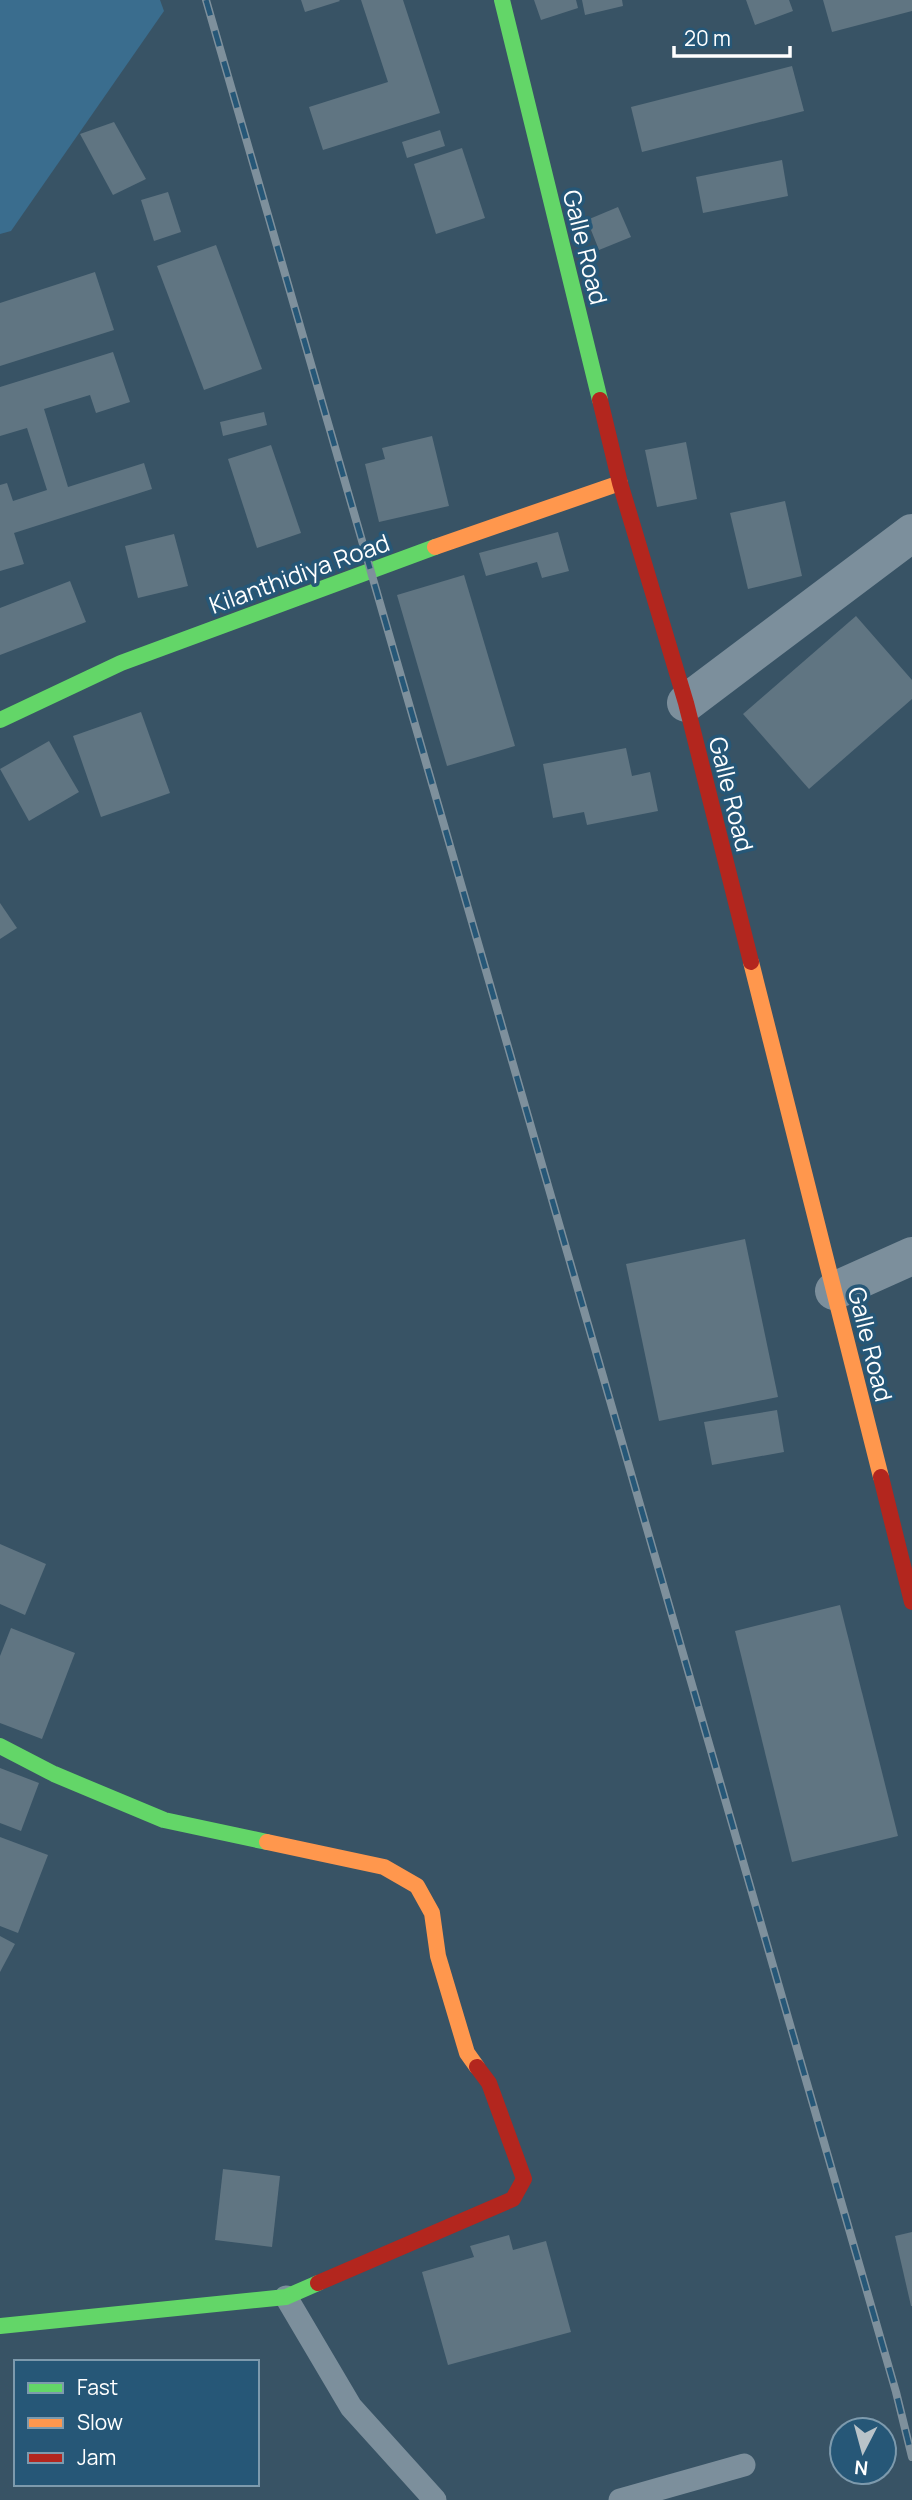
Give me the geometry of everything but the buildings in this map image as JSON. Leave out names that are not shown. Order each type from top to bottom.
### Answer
[{"type":"main road","name":"Galle Road","points":[[502,0],[620,482],[686,703],[912,1602]]},
{"type":"main road","name":"Kilanthidiya Road","points":[[0,720],[121,663],[370,570],[620,482]]},
{"type":"main road","points":[[0,1746],[54,1774],[164,1820],[384,1867],[417,1886],[432,1913],[438,1956],[467,2053],[489,2083],[524,2179],[513,2199],[286,2297],[0,2326]]},
{"type":"street","points":[[686,703],[912,533]]},
{"type":"street","points":[[834,1291],[912,1256]]},
{"type":"lane","points":[[286,2297],[351,2407],[435,2500]]},
{"type":"lane","points":[[620,2500],[744,2465]]},
{"type":"shaded area","points":[[0,0],[160,0],[164,11],[11,231],[0,234]]},
{"type":"railway","points":[[206,0],[896,2392],[912,2457]]},
{"type":"traffic: fast","points":[[502,0],[600,400]]},
{"type":"traffic: fast","points":[[0,720],[121,663],[435,547]]},
{"type":"traffic: fast","points":[[0,1746],[54,1774],[164,1820],[267,1842]]},
{"type":"traffic: fast","points":[[0,2326],[286,2297],[318,2283]]},
{"type":"traffic: slow","points":[[435,547],[620,483]]},
{"type":"traffic: slow","points":[[751,962],[881,1477]]},
{"type":"traffic: slow","points":[[267,1842],[384,1867],[417,1886],[432,1913],[438,1956],[467,2053],[477,2067]]},
{"type":"traffic: jam","points":[[600,400],[620,483],[686,703],[751,962]]},
{"type":"traffic: jam","points":[[881,1477],[912,1602]]},
{"type":"traffic: jam","points":[[318,2283],[513,2199],[524,2179],[489,2083],[477,2067]]}]
